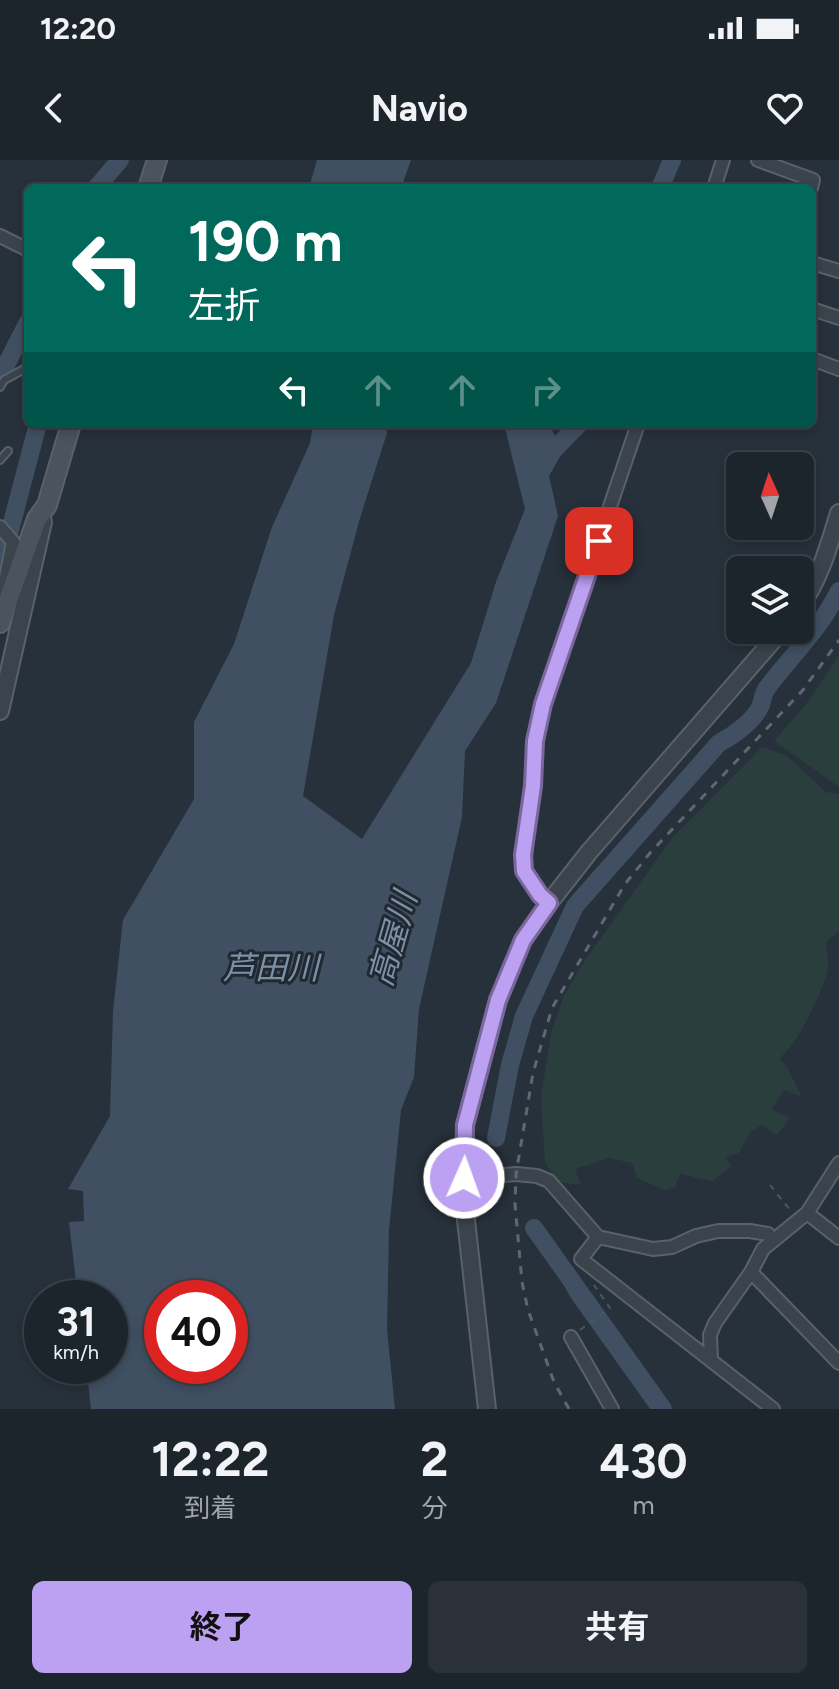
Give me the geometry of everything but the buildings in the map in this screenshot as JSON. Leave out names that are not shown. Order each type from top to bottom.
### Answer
[{"type":"main road","points":[[149,184],[157,160]]},
{"type":"main road","points":[[0,616],[37,519],[47,505],[70,428]]},
{"type":"street","points":[[715,184],[723,160]]},
{"type":"street","points":[[758,160],[813,180],[812,184]]},
{"type":"street","points":[[0,236],[24,248]]},
{"type":"street","points":[[816,264],[839,271]]},
{"type":"street","points":[[816,310],[839,318]]},
{"type":"street","points":[[816,360],[839,369]]},
{"type":"street","points":[[549,903],[524,871],[535,741],[543,704],[637,428]]},
{"type":"street","points":[[0,711],[47,505]]},
{"type":"street","points":[[814,583],[839,513]]},
{"type":"street","points":[[0,616],[13,542],[6,532]]},
{"type":"street","points":[[487,1409],[466,1220],[465,1125],[498,1000],[523,940],[549,903],[589,852],[770,644]]},
{"type":"street","points":[[711,1359],[710,1335],[715,1323],[751,1272],[763,1249],[802,1217],[839,1163]]},
{"type":"street","points":[[464,1178],[516,1174],[537,1176],[549,1181],[598,1237],[653,1249],[672,1247],[696,1236],[718,1231],[750,1231],[768,1234],[772,1240]]},
{"type":"street","points":[[802,1217],[839,1238]]},
{"type":"street","points":[[598,1237],[581,1259],[773,1409]]},
{"type":"street","points":[[751,1272],[839,1363]]},
{"type":"street","points":[[571,1337],[612,1409]]},
{"type":"lane","points":[[0,387],[4,380],[24,369]]},
{"type":"lane","points":[[0,460],[8,451]]},
{"type":"path","points":[[770,1185],[802,1217]]},
{"type":"path","points":[[588,1325],[610,1308],[593,1282]]},
{"type":"green space","points":[[839,655],[839,787],[774,741],[811,698]]},
{"type":"green space","points":[[762,747],[787,756],[826,792],[839,794],[839,931],[826,942],[828,968],[815,1003],[794,1042],[779,1058],[802,1097],[784,1090],[772,1110],[790,1118],[777,1135],[762,1125],[751,1131],[739,1153],[726,1157],[731,1166],[713,1181],[680,1174],[675,1187],[665,1190],[637,1178],[632,1163],[609,1158],[575,1169],[581,1185],[559,1182],[545,1163],[541,1097],[551,1033],[563,998],[581,966],[672,838]]},
{"type":"water","points":[[317,160],[411,160],[402,184],[310,184]]},
{"type":"water","name":"芦田川","points":[[312,428],[386,428],[387,433],[334,615],[303,796],[362,839],[471,663],[496,582],[525,509],[505,428],[551,428],[563,451],[549,476],[558,516],[496,703],[465,751],[462,817],[419,1009],[414,1077],[401,1110],[389,1230],[387,1329],[395,1409],[91,1409],[88,1384],[128,1384],[128,1280],[76,1280],[69,1222],[84,1221],[83,1191],[68,1189],[110,1116],[113,1011],[123,920],[194,799],[194,722],[234,644],[272,527],[310,443]]},
{"type":"waterway","points":[[99,184],[120,160]]},
{"type":"waterway","name":"高屋川","points":[[662,184],[672,160]]},
{"type":"waterway","points":[[0,377],[24,330]]},
{"type":"waterway","points":[[0,568],[37,428]]},
{"type":"waterway","name":"高屋川","points":[[545,459],[575,428]]},
{"type":"waterway","points":[[496,1138],[510,1065],[524,1016],[575,906],[719,743],[754,716],[767,688],[815,630],[839,591]]},
{"type":"waterway","points":[[534,1228],[572,1297],[652,1409]]},
{"type":"waterway","points":[[534,1228],[663,1409]]},
{"type":"railway","points":[[569,1409],[554,1382],[528,1310],[522,1282],[515,1204],[516,1174],[533,1073],[552,1008],[625,884],[650,853],[803,690],[839,640]]},
{"type":"route","points":[[464,1178],[465,1125],[498,1000],[523,940],[549,903],[524,871],[535,741],[543,704],[599,541]]}]
